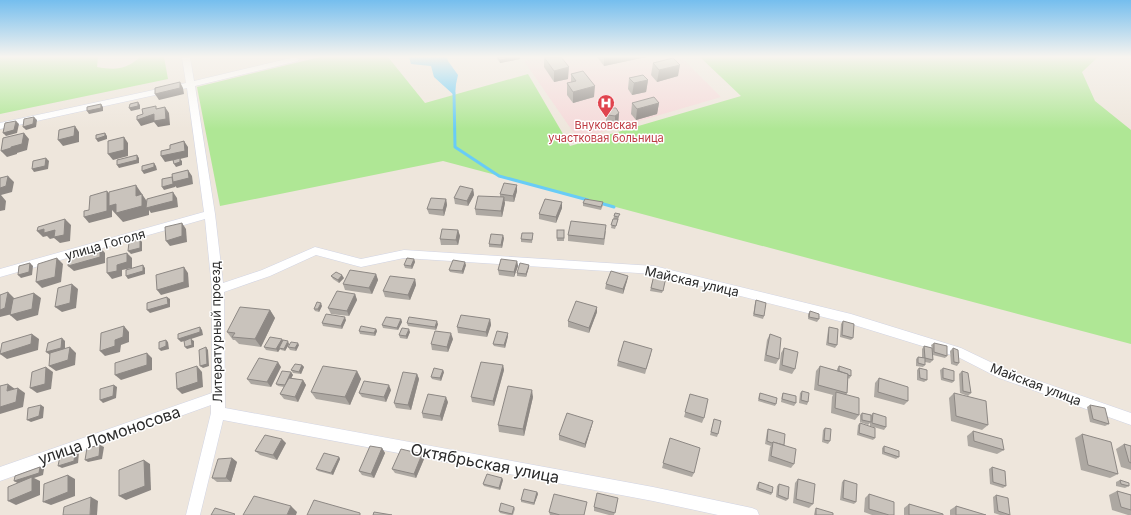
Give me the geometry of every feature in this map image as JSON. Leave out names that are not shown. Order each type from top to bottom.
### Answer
[{"type":"street","points":[[0,126],[185,81]]},
{"type":"street","name":"Литературный проезд","points":[[189,81],[210,214],[218,289],[218,413],[193,515]]},
{"type":"street","name":"улица Гоголя","points":[[0,273],[210,214]]},
{"type":"street","name":"Майская улица","points":[[218,289],[266,273],[315,251],[361,263],[404,254],[654,270],[851,319],[961,353],[1003,374],[1131,419]]},
{"type":"street","name":"улица Ломоносова","points":[[0,474],[218,396]]},
{"type":"street","name":"Октябрьская улица","points":[[218,413],[645,492],[752,515]]},
{"type":"shaded area","name":"Внуковская участковая больница","points":[[538,81],[705,81],[721,97],[578,139]]},
{"type":"green space","points":[[0,81],[158,81],[0,114]]},
{"type":"green space","points":[[221,81],[407,81],[425,103],[503,81],[532,81],[570,146],[741,96],[725,81],[1086,81],[1095,101],[1131,130],[1131,344],[443,161],[220,206],[197,87]]},
{"type":"water","points":[[438,81],[457,81],[455,96]]},
{"type":"building","points":[[576,81],[591,81],[595,86],[573,92],[567,83]]},
{"type":"building","points":[[632,81],[643,81],[634,83]]},
{"type":"building","points":[[180,82],[180,88],[155,94],[155,88]]},
{"type":"building","points":[[654,97],[659,103],[637,109],[632,103]]},
{"type":"building","points":[[138,102],[138,106],[129,108],[130,104]]},
{"type":"building","points":[[101,104],[101,108],[87,111],[87,107]]},
{"type":"building","points":[[156,106],[156,109],[165,107],[166,119],[154,121],[154,114],[137,120],[137,116],[143,114],[142,109]]},
{"type":"building","points":[[610,108],[616,108],[619,113],[615,116],[608,115],[606,111]]},
{"type":"building","points":[[34,117],[33,124],[23,127],[24,119]]},
{"type":"building","points":[[16,121],[14,130],[3,133],[5,123]]},
{"type":"building","points":[[75,126],[74,136],[58,140],[59,130]]},
{"type":"building","points":[[24,133],[22,144],[1,151],[3,138]]},
{"type":"building","points":[[105,133],[105,136],[96,139],[96,135]]},
{"type":"building","points":[[124,137],[124,150],[108,154],[108,141]]},
{"type":"building","points":[[184,141],[185,151],[161,156],[161,151],[170,149],[170,145]]},
{"type":"building","points":[[137,155],[137,160],[117,165],[117,160]]},
{"type":"building","points":[[46,158],[45,166],[32,169],[33,161]]},
{"type":"building","points":[[180,158],[180,162],[174,164],[173,160]]},
{"type":"building","points":[[154,163],[154,167],[142,171],[142,166]]},
{"type":"building","points":[[188,170],[189,178],[173,182],[172,174]]},
{"type":"building","points":[[8,176],[6,186],[0,188],[0,178]]},
{"type":"building","points":[[172,177],[173,184],[162,187],[162,179]]},
{"type":"building","points":[[504,183],[517,185],[513,196],[500,194]]},
{"type":"building","points":[[136,185],[136,196],[142,194],[142,206],[116,213],[116,204],[109,206],[109,192]]},
{"type":"building","points":[[460,186],[473,189],[467,201],[454,198]]},
{"type":"building","points":[[107,191],[107,211],[84,217],[84,211],[89,210],[90,196]]},
{"type":"building","points":[[173,192],[173,201],[146,208],[147,199]]},
{"type":"building","points":[[478,196],[504,197],[501,211],[475,209]]},
{"type":"building","points":[[431,198],[446,199],[443,210],[427,209]]},
{"type":"building","points":[[545,199],[562,202],[556,217],[539,214]]},
{"type":"building","points":[[585,199],[603,202],[601,207],[583,203]]},
{"type":"building","points":[[615,213],[620,214],[618,217],[614,216]]},
{"type":"building","points":[[65,219],[64,235],[54,237],[55,230],[44,233],[44,229],[37,231],[38,227]]},
{"type":"building","points":[[613,219],[618,219],[616,226],[611,225]]},
{"type":"building","points":[[571,221],[606,225],[604,239],[568,235]]},
{"type":"building","points":[[182,223],[182,236],[166,241],[165,227]]},
{"type":"building","points":[[442,229],[458,230],[456,240],[440,239]]},
{"type":"building","points":[[557,230],[564,230],[564,238],[557,238]]},
{"type":"building","points":[[522,233],[533,233],[532,240],[521,239]]},
{"type":"building","points":[[491,234],[503,235],[501,245],[489,244]]},
{"type":"building","points":[[140,239],[140,248],[128,251],[129,242]]},
{"type":"building","points":[[100,247],[100,257],[68,266],[69,255]]},
{"type":"building","points":[[127,253],[127,262],[117,265],[117,271],[107,273],[107,258]]},
{"type":"building","points":[[57,258],[55,277],[36,282],[38,264]]},
{"type":"building","points":[[407,258],[414,259],[411,266],[404,265]]},
{"type":"building","points":[[501,259],[517,261],[514,272],[498,270]]},
{"type":"building","points":[[453,260],[465,262],[462,271],[449,270]]},
{"type":"building","points":[[30,263],[29,272],[18,275],[19,266]]},
{"type":"building","points":[[520,263],[529,265],[526,274],[517,273]]},
{"type":"building","points":[[143,265],[143,271],[126,276],[126,270]]},
{"type":"building","points":[[184,267],[184,282],[157,290],[156,275]]},
{"type":"building","points":[[350,270],[376,274],[369,288],[343,284]]},
{"type":"building","points":[[611,271],[628,276],[623,289],[606,284]]},
{"type":"building","points":[[336,272],[342,275],[338,280],[331,276]]},
{"type":"building","points":[[654,275],[666,277],[663,291],[651,288]]},
{"type":"building","points":[[390,276],[415,279],[408,295],[383,291]]},
{"type":"building","points":[[72,284],[70,303],[55,307],[58,288]]},
{"type":"building","points":[[337,291],[355,294],[347,311],[328,308]]},
{"type":"building","points":[[8,292],[5,308],[0,310],[0,295]]},
{"type":"building","points":[[34,293],[32,309],[10,315],[13,299]]},
{"type":"building","points":[[167,297],[168,304],[147,310],[147,303]]},
{"type":"building","points":[[756,300],[766,303],[764,316],[754,314]]},
{"type":"building","points":[[576,301],[597,307],[589,328],[568,321]]},
{"type":"building","points":[[317,302],[321,303],[318,309],[314,309]]},
{"type":"building","points":[[240,307],[270,310],[255,339],[232,337],[235,333],[227,332]]},
{"type":"building","points":[[810,311],[819,314],[819,319],[809,317]]},
{"type":"building","points":[[326,314],[345,317],[341,326],[322,323]]},
{"type":"building","points":[[461,315],[490,319],[486,332],[457,327]]},
{"type":"building","points":[[386,317],[401,319],[397,328],[382,325]]},
{"type":"building","points":[[409,317],[437,321],[435,327],[407,323]]},
{"type":"building","points":[[843,321],[854,324],[853,338],[842,335]]},
{"type":"building","points":[[124,326],[123,337],[115,340],[115,346],[100,351],[101,333]]},
{"type":"building","points":[[361,326],[376,329],[374,333],[359,331]]},
{"type":"building","points":[[200,327],[200,332],[178,339],[178,334]]},
{"type":"building","points":[[829,327],[838,329],[837,345],[828,343]]},
{"type":"building","points":[[402,328],[409,329],[406,336],[399,335]]},
{"type":"building","points":[[435,331],[451,333],[447,347],[431,344]]},
{"type":"building","points":[[497,331],[508,333],[504,345],[493,344]]},
{"type":"building","points":[[32,334],[31,344],[0,354],[2,343]]},
{"type":"building","points":[[770,334],[781,338],[779,359],[766,355]]},
{"type":"building","points":[[270,337],[282,339],[276,349],[264,347]]},
{"type":"building","points":[[62,338],[61,348],[46,352],[48,343]]},
{"type":"building","points":[[191,338],[192,345],[185,347],[184,341]]},
{"type":"building","points":[[166,340],[166,346],[159,349],[159,342]]},
{"type":"building","points":[[283,340],[288,341],[284,349],[279,348]]},
{"type":"building","points":[[624,341],[652,349],[646,369],[618,361]]},
{"type":"building","points":[[291,342],[298,343],[295,348],[288,347]]},
{"type":"building","points":[[934,343],[947,346],[947,356],[934,352]]},
{"type":"building","points":[[924,346],[932,348],[933,360],[925,358]]},
{"type":"building","points":[[70,347],[68,360],[49,366],[50,353]]},
{"type":"building","points":[[206,347],[207,364],[200,366],[199,350]]},
{"type":"building","points":[[784,348],[798,352],[795,369],[782,365]]},
{"type":"building","points":[[953,348],[958,350],[959,363],[954,362]]},
{"type":"building","points":[[147,353],[147,365],[115,375],[115,363]]},
{"type":"building","points":[[918,357],[925,358],[925,365],[918,363]]},
{"type":"building","points":[[259,358],[278,362],[267,382],[247,379]]},
{"type":"building","points":[[481,362],[503,365],[493,401],[471,397]]},
{"type":"building","points":[[295,364],[302,365],[299,372],[291,370]]},
{"type":"building","points":[[197,366],[198,382],[177,389],[176,373]]},
{"type":"building","points":[[323,366],[357,371],[345,397],[311,392]]},
{"type":"building","points":[[820,366],[848,374],[847,393],[818,385]]},
{"type":"building","points":[[839,366],[851,370],[851,376],[839,371]]},
{"type":"building","points":[[46,367],[45,384],[30,388],[32,372]]},
{"type":"building","points":[[434,368],[443,370],[440,378],[431,377]]},
{"type":"building","points":[[919,368],[927,370],[927,380],[920,378]]},
{"type":"building","points":[[943,368],[954,371],[954,381],[943,378]]},
{"type":"building","points":[[282,371],[291,372],[285,385],[276,384]]},
{"type":"building","points":[[962,371],[968,373],[971,393],[963,391]]},
{"type":"building","points":[[403,372],[417,374],[408,405],[394,403]]},
{"type":"building","points":[[289,378],[303,380],[295,397],[280,394]]},
{"type":"building","points":[[879,378],[908,387],[908,401],[878,392]]},
{"type":"building","points":[[364,381],[389,385],[384,397],[359,393]]},
{"type":"building","points":[[8,384],[7,391],[18,388],[16,402],[0,407],[0,386]]},
{"type":"building","points":[[114,385],[113,396],[100,400],[100,389]]},
{"type":"building","points":[[508,386],[532,390],[523,429],[498,425]]},
{"type":"building","points":[[802,391],[809,393],[808,402],[801,400]]},
{"type":"building","points":[[836,392],[859,398],[859,415],[835,408]]},
{"type":"building","points":[[760,393],[777,398],[776,404],[759,399]]},
{"type":"building","points":[[783,393],[796,396],[796,403],[782,399]]},
{"type":"building","points":[[954,393],[986,401],[988,425],[956,416]]},
{"type":"building","points":[[428,394],[446,397],[440,416],[422,413]]},
{"type":"building","points":[[690,394],[708,399],[704,418],[685,412]]},
{"type":"building","points":[[41,405],[39,416],[27,420],[28,408]]},
{"type":"building","points":[[1090,405],[1105,408],[1109,424],[1093,419]]},
{"type":"building","points":[[567,413],[593,421],[585,444],[559,435]]},
{"type":"building","points":[[862,413],[871,415],[871,422],[862,420]]},
{"type":"building","points":[[873,413],[886,417],[886,427],[872,423]]},
{"type":"building","points":[[714,419],[721,421],[718,434],[711,432]]},
{"type":"building","points":[[860,423],[875,428],[875,438],[859,433]]},
{"type":"building","points":[[825,428],[831,429],[830,441],[824,440]]},
{"type":"building","points":[[768,429],[785,434],[784,445],[767,441]]},
{"type":"building","points":[[973,431],[1002,439],[1004,450],[974,441]]},
{"type":"building","points":[[1082,434],[1111,442],[1118,474],[1088,465]]},
{"type":"building","points":[[265,435],[282,439],[273,455],[255,451]]},
{"type":"building","points":[[670,438],[700,448],[694,473],[663,463]]},
{"type":"building","points":[[773,442],[796,449],[794,464],[771,456]]},
{"type":"building","points":[[1124,444],[1131,446],[1131,463],[1129,462]]},
{"type":"building","points":[[100,445],[99,456],[85,460],[87,448]]},
{"type":"building","points":[[370,446],[382,448],[371,474],[359,471]]},
{"type":"building","points":[[884,446],[899,451],[899,457],[884,452]]},
{"type":"building","points":[[401,449],[422,454],[414,474],[392,469]]},
{"type":"building","points":[[75,451],[74,461],[58,466],[60,456]]},
{"type":"building","points":[[324,453],[339,457],[331,473],[316,469]]},
{"type":"building","points":[[232,458],[226,478],[212,478],[218,459]]},
{"type":"building","points":[[144,460],[145,486],[119,496],[119,470]]},
{"type":"building","points":[[40,467],[39,473],[14,481],[15,476]]},
{"type":"building","points":[[992,467],[1005,471],[1006,486],[993,482]]},
{"type":"building","points":[[487,474],[502,478],[499,488],[483,484]]},
{"type":"building","points":[[68,475],[68,492],[43,502],[44,484]]},
{"type":"building","points":[[32,477],[32,491],[8,501],[8,487]]},
{"type":"building","points":[[798,479],[815,484],[813,504],[796,499]]},
{"type":"building","points":[[844,480],[857,484],[856,502],[843,498]]},
{"type":"building","points":[[1120,480],[1129,483],[1129,486],[1121,484]]},
{"type":"building","points":[[759,482],[773,487],[772,493],[758,488]]},
{"type":"building","points":[[779,484],[789,487],[788,499],[778,495]]},
{"type":"building","points":[[524,489],[537,492],[534,503],[521,500]]},
{"type":"building","points":[[1117,491],[1131,495],[1131,510],[1121,507]]},
{"type":"building","points":[[597,493],[618,498],[615,513],[594,507]]},
{"type":"building","points":[[554,494],[587,502],[584,515],[560,515],[549,512]]},
{"type":"building","points":[[869,494],[894,502],[894,515],[869,509]]},
{"type":"building","points":[[996,495],[1008,498],[1010,515],[998,511]]},
{"type":"building","points":[[254,496],[291,506],[287,515],[243,515]]},
{"type":"building","points":[[91,497],[90,515],[63,515],[64,507]]},
{"type":"building","points":[[314,500],[360,513],[360,515],[307,515]]},
{"type":"building","points":[[501,503],[514,507],[512,514],[499,511]]},
{"type":"building","points":[[909,504],[943,514],[943,515],[909,515]]},
{"type":"building","points":[[956,506],[986,515],[956,515]]},
{"type":"building","points":[[215,508],[235,514],[211,515]]},
{"type":"building","points":[[816,508],[833,513],[833,515],[816,515]]},
{"type":"building","points":[[374,512],[392,515],[373,515]]},
{"type":"waterway","points":[[454,93],[455,147],[499,176],[588,200]]},
{"type":"waterway","points":[[600,203],[614,207]]},
{"type":"place","name":"Внуковская участковая больница","points":[[606,118]]}]
